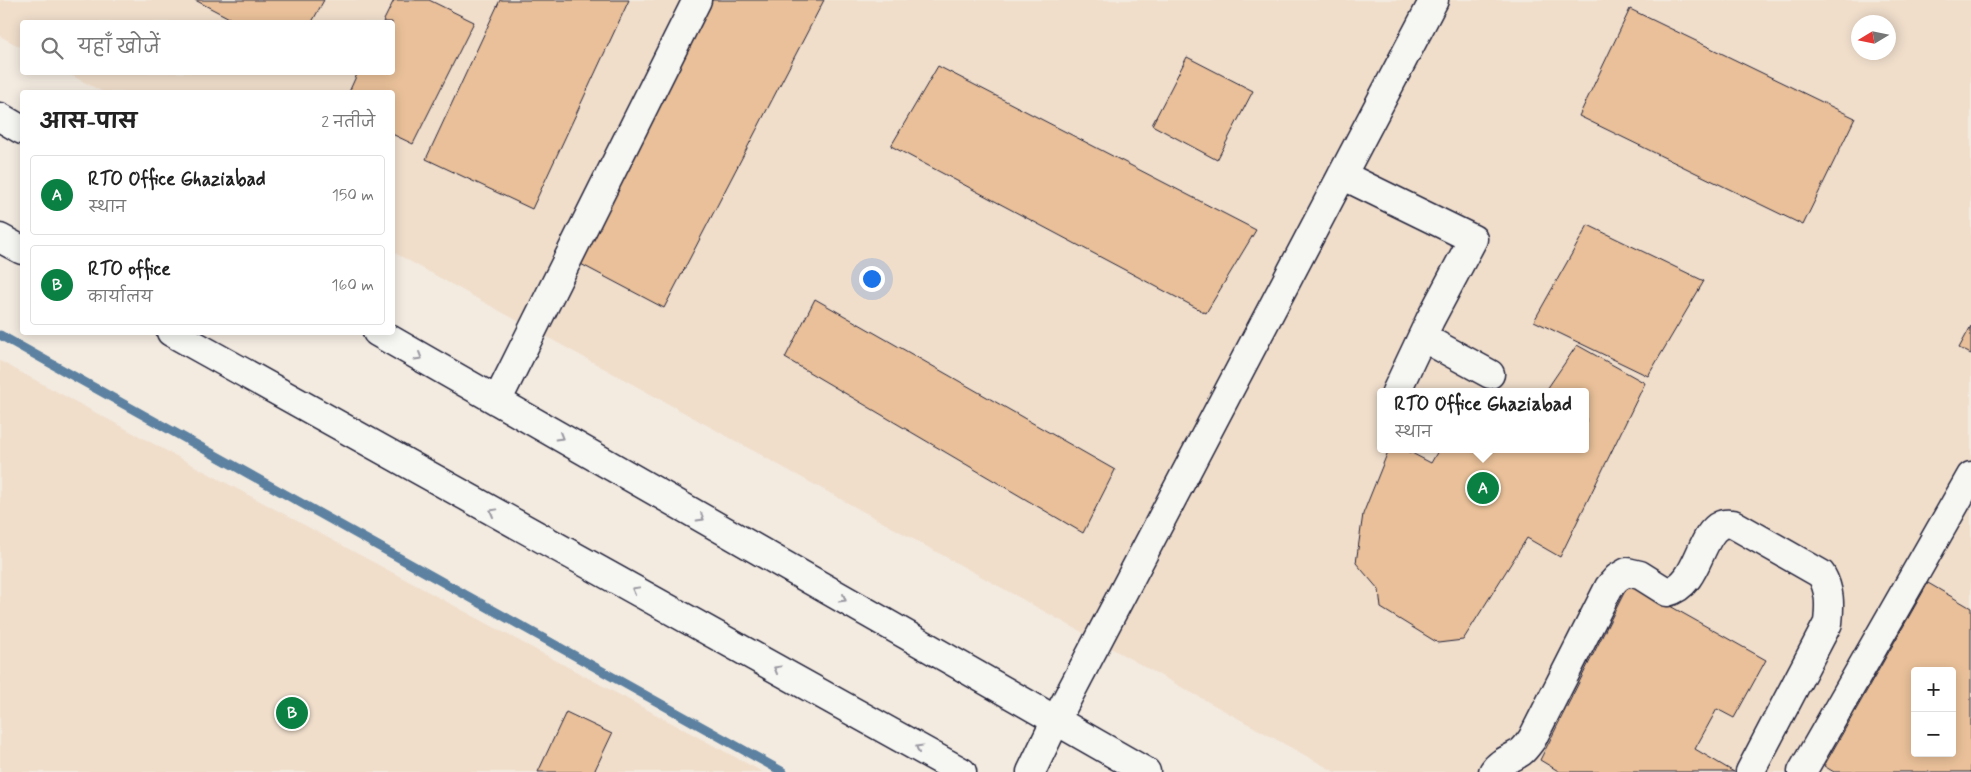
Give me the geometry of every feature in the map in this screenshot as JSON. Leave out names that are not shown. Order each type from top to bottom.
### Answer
[{"type":"street","points":[[497,401],[697,0]]},
{"type":"street","points":[[1031,772],[1056,720],[1434,0]]},
{"type":"street","points":[[0,118],[20,129]]},
{"type":"street","points":[[1342,175],[1473,239],[1398,388]]},
{"type":"street","points":[[0,238],[20,249]]},
{"type":"street","points":[[176,335],[962,772]]},
{"type":"street","points":[[382,335],[1146,772]]},
{"type":"street","points":[[1422,337],[1490,374]]},
{"type":"street","points":[[1802,772],[1971,476]]},
{"type":"street","points":[[1493,772],[1496,767],[1509,757],[1522,752],[1532,739],[1608,587],[1627,572],[1640,575],[1667,592],[1677,590],[1687,579],[1714,529],[1722,524],[1732,524],[1822,574],[1828,586],[1830,601],[1828,623],[1750,772]]},
{"type":"shaded area","points":[[0,0],[1971,0],[1971,772],[1335,772],[395,253],[395,90],[99,90],[71,75],[395,75],[395,20],[20,20],[20,47],[0,36]]},
{"type":"shaded area","points":[[0,361],[763,772],[0,772]]},
{"type":"building","points":[[195,0],[324,0],[313,20],[233,20]]},
{"type":"building","points":[[394,0],[429,0],[474,22],[413,144],[395,135],[395,90],[350,90],[357,75],[395,75],[395,20],[384,20]]},
{"type":"building","points":[[500,0],[629,0],[532,209],[426,159]]},
{"type":"building","points":[[710,0],[824,0],[664,308],[575,261]]},
{"type":"building","points":[[1630,9],[1855,118],[1803,225],[1579,116]]},
{"type":"building","points":[[1187,57],[1253,91],[1217,160],[1152,125]]},
{"type":"building","points":[[938,66],[1256,230],[1206,313],[891,146]]},
{"type":"building","points":[[1588,225],[1704,281],[1648,376],[1534,321]]},
{"type":"building","points":[[815,299],[1115,470],[1083,533],[785,358]]},
{"type":"building","points":[[1971,326],[1971,354],[1959,348]]},
{"type":"building","points":[[1577,345],[1645,383],[1560,557],[1527,538],[1463,640],[1438,643],[1381,608],[1379,590],[1356,563],[1363,514],[1387,453],[1412,453],[1431,463],[1437,453],[1589,453],[1589,388],[1548,388]]},
{"type":"building","points":[[1629,583],[1766,660],[1734,718],[1717,709],[1695,749],[1734,772],[1560,772],[1540,760]]},
{"type":"building","points":[[1928,583],[1971,608],[1971,772],[1834,772],[1824,766]]},
{"type":"building","points":[[566,712],[612,734],[594,772],[538,772]]},
{"type":"waterway","points":[[0,335],[783,772]]},
{"type":"place","name":"RTO Office Ghaziabad","points":[[1483,488]]},
{"type":"place","name":"RTO office","points":[[292,713]]}]
